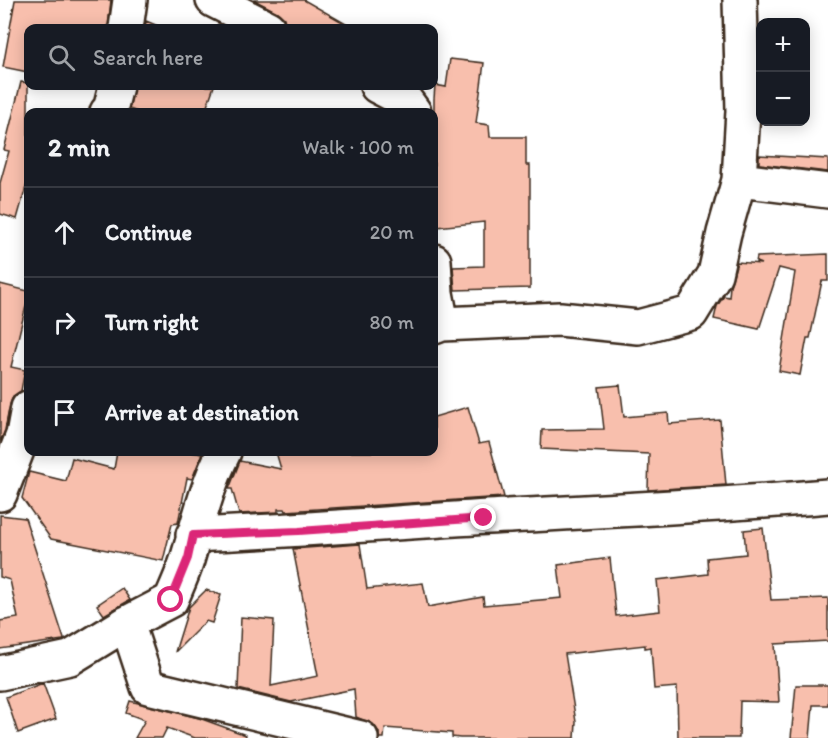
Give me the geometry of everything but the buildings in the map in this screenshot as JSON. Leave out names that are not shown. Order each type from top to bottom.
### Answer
[{"type":"street","points":[[127,24],[130,0]]},
{"type":"street","points":[[213,0],[260,24]]},
{"type":"street","points":[[438,325],[560,319],[638,327],[691,313],[715,274],[739,180],[743,111],[740,0]]},
{"type":"street","points":[[110,108],[115,90]]},
{"type":"street","points":[[385,90],[406,101],[411,108]]},
{"type":"street","points":[[739,180],[828,191]]},
{"type":"street","points":[[0,494],[24,430]]},
{"type":"street","points":[[0,673],[70,658],[127,623],[171,600],[188,558],[193,535],[215,469],[222,456]]},
{"type":"street","points":[[193,535],[299,531],[828,496]]},
{"type":"street","points":[[127,623],[148,687],[361,738]]},
{"type":"route","points":[[171,600],[188,558],[193,535],[299,531],[484,518]]}]
